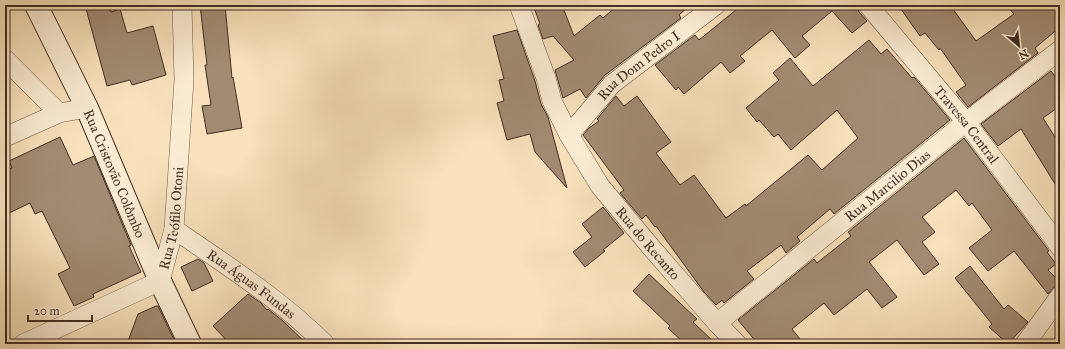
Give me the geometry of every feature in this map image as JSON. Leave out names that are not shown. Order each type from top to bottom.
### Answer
[{"type":"street","name":"Rua Cristovão Colômbo","points":[[36,5],[87,108],[160,281],[190,344]]},
{"type":"street","name":"Rua Teófilo Otoni","points":[[23,344],[160,281],[174,229],[175,196],[184,80],[182,5]]},
{"type":"street","name":"Rua do Recanto","points":[[519,5],[546,78],[552,101],[569,135],[600,186],[717,323],[737,344]]},
{"type":"street","name":"Rua Dom Pedro I","points":[[569,135],[612,84],[716,5]]},
{"type":"street","name":"Travessa Central","points":[[868,5],[966,122],[1060,247]]},
{"type":"street","name":"Rua Marcilio Dias","points":[[717,323],[966,122],[1060,50]]},
{"type":"street","points":[[5,59],[59,113]]},
{"type":"street","points":[[5,137],[59,113],[87,108]]},
{"type":"street","name":"Rua Águas Fundas","points":[[174,229],[256,285],[308,327],[325,344]]},
{"type":"street","points":[[1025,344],[1060,296]]},
{"type":"building","points":[[85,5],[109,5],[111,12],[120,9],[127,33],[153,26],[166,75],[132,85],[130,80],[107,86]]},
{"type":"building","points":[[200,5],[225,5],[232,78],[233,77],[242,128],[207,134],[202,106],[211,105],[205,65],[207,65]]},
{"type":"building","points":[[533,5],[562,5],[574,36],[600,15],[603,18],[618,5],[690,5],[679,15],[681,18],[605,75],[586,98],[580,89],[563,98],[555,70],[574,60],[553,36],[543,39],[538,25],[540,24]]},
{"type":"building","points":[[742,5],[857,5],[859,12],[867,21],[852,33],[832,11],[802,36],[810,45],[795,58],[772,30],[740,56],[745,61],[730,73],[721,62],[684,94],[678,87],[676,90],[655,65],[695,35],[699,40]]},
{"type":"building","points":[[898,5],[950,5],[976,41],[1014,14],[1006,5],[1060,5],[1060,27],[1035,48],[1038,53],[968,107],[956,92],[966,85],[940,48],[939,50],[925,33],[920,36]]},
{"type":"building","points":[[517,30],[535,81],[541,104],[548,117],[567,188],[535,152],[530,134],[507,140],[497,103],[504,101],[499,80],[504,79],[493,36]]},
{"type":"building","points":[[869,40],[881,54],[887,49],[912,78],[914,77],[950,120],[834,214],[830,209],[797,237],[800,241],[786,253],[781,245],[747,271],[754,279],[724,303],[722,300],[716,305],[704,292],[656,226],[655,227],[646,215],[642,219],[620,193],[624,190],[583,135],[589,128],[599,121],[597,119],[616,96],[624,106],[637,96],[671,142],[656,153],[680,185],[694,175],[726,218],[745,204],[746,206],[808,155],[822,170],[858,138],[837,110],[791,150],[778,134],[774,137],[759,120],[757,122],[746,108],[779,80],[773,73],[790,58],[813,86]]},
{"type":"building","points":[[1051,71],[1060,83],[1060,106],[1043,118],[1060,145],[1060,192],[1021,129],[998,146],[981,124]]},
{"type":"building","points":[[60,137],[73,165],[94,156],[131,245],[129,246],[141,272],[93,294],[94,297],[74,306],[58,274],[70,268],[42,211],[35,214],[30,203],[5,215],[5,171],[12,168],[9,161]]},
{"type":"building","points":[[964,138],[1049,251],[1047,252],[1056,264],[1048,270],[1060,282],[1059,285],[1055,286],[1048,294],[1014,251],[988,271],[969,248],[992,230],[972,203],[969,206],[956,190],[922,217],[935,232],[922,242],[939,264],[924,275],[897,240],[869,262],[897,297],[882,308],[867,289],[834,315],[824,303],[792,329],[804,344],[758,344],[738,320],[814,259],[817,263],[851,236],[848,232]]},
{"type":"building","points":[[603,207],[624,233],[585,267],[573,252],[592,237],[582,224]]},
{"type":"building","points":[[198,259],[204,263],[213,281],[192,291],[181,267]]},
{"type":"building","points":[[970,266],[1004,309],[1008,305],[1028,322],[1008,344],[989,327],[992,324],[955,278]]},
{"type":"building","points":[[649,274],[697,319],[693,322],[716,344],[685,344],[668,328],[670,326],[633,291]]},
{"type":"building","points":[[248,294],[283,321],[307,344],[230,344],[213,326]]},
{"type":"building","points":[[158,306],[176,344],[127,344],[138,314]]}]
